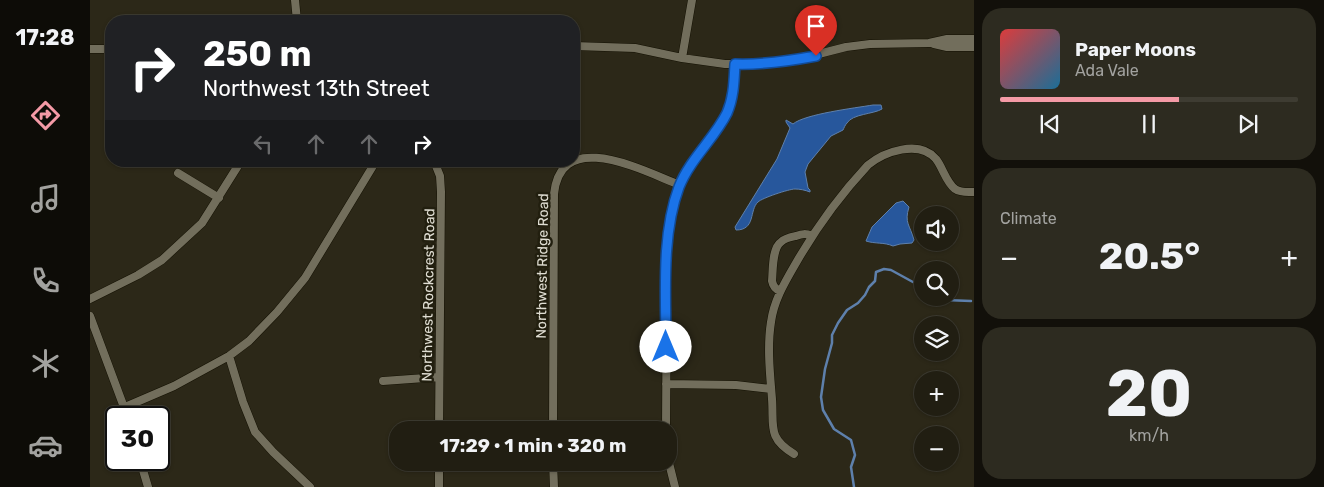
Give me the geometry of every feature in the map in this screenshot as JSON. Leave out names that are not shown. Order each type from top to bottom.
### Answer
[{"type":"street","points":[[296,0],[297,15]]},
{"type":"street","points":[[682,58],[692,0]]},
{"type":"street","points":[[580,46],[635,48],[682,58],[735,64],[791,61],[870,44],[929,43],[947,39],[974,39]]},
{"type":"street","points":[[929,43],[947,47],[974,47]]},
{"type":"street","points":[[90,49],[105,49]]},
{"type":"street","points":[[666,421],[667,243],[669,224],[680,185],[726,114],[733,92],[735,64]]},
{"type":"street","points":[[794,454],[780,445],[772,429],[771,323],[780,291],[822,221],[862,170],[876,158],[886,153],[922,150],[934,157],[954,188],[963,192],[974,192]]},
{"type":"street","name":"Northwest Ridge Road","points":[[580,159],[602,158],[627,163],[680,185]]},
{"type":"street","points":[[90,299],[138,275],[162,260],[202,223],[237,167]]},
{"type":"street","points":[[127,406],[174,386],[229,356],[249,341],[277,312],[305,278],[372,167]]},
{"type":"street","name":"Northwest Rockcrest Road","points":[[436,167],[440,176],[441,192],[439,421]]},
{"type":"street","name":"Northwest Ridge Road","points":[[553,421],[554,194],[558,178],[567,167]]},
{"type":"street","points":[[178,173],[219,198]]},
{"type":"street","points":[[780,291],[773,285],[772,280],[777,245],[785,239],[803,234],[812,236]]},
{"type":"street","points":[[90,316],[125,406]]},
{"type":"street","points":[[229,356],[243,402],[255,432],[310,487]]},
{"type":"street","points":[[383,380],[439,377]]},
{"type":"street","points":[[666,384],[729,385],[771,389]]},
{"type":"street","points":[[143,471],[148,487]]},
{"type":"street","points":[[439,471],[439,487]]},
{"type":"street","points":[[553,471],[554,487]]},
{"type":"street","points":[[671,471],[675,487]]},
{"type":"water","points":[[881,105],[882,109],[850,120],[843,130],[831,136],[808,164],[805,172],[810,192],[792,189],[760,200],[755,205],[747,227],[736,230],[735,227],[777,159],[790,128],[786,120],[793,124],[799,120],[819,114]]},
{"type":"water","points":[[903,201],[909,207],[907,221],[914,240],[912,243],[893,246],[866,241],[872,227],[896,203]]},
{"type":"waterway","points":[[854,487],[851,467],[855,455],[851,440],[834,429],[823,410],[821,397],[832,335],[847,310],[858,303],[875,281],[876,272],[884,269],[891,270],[914,283]]},
{"type":"waterway","points":[[959,301],[971,301]]},
{"type":"route","points":[[666,347],[667,243],[669,224],[680,185],[726,114],[733,92],[735,64],[791,61],[816,56]]}]
